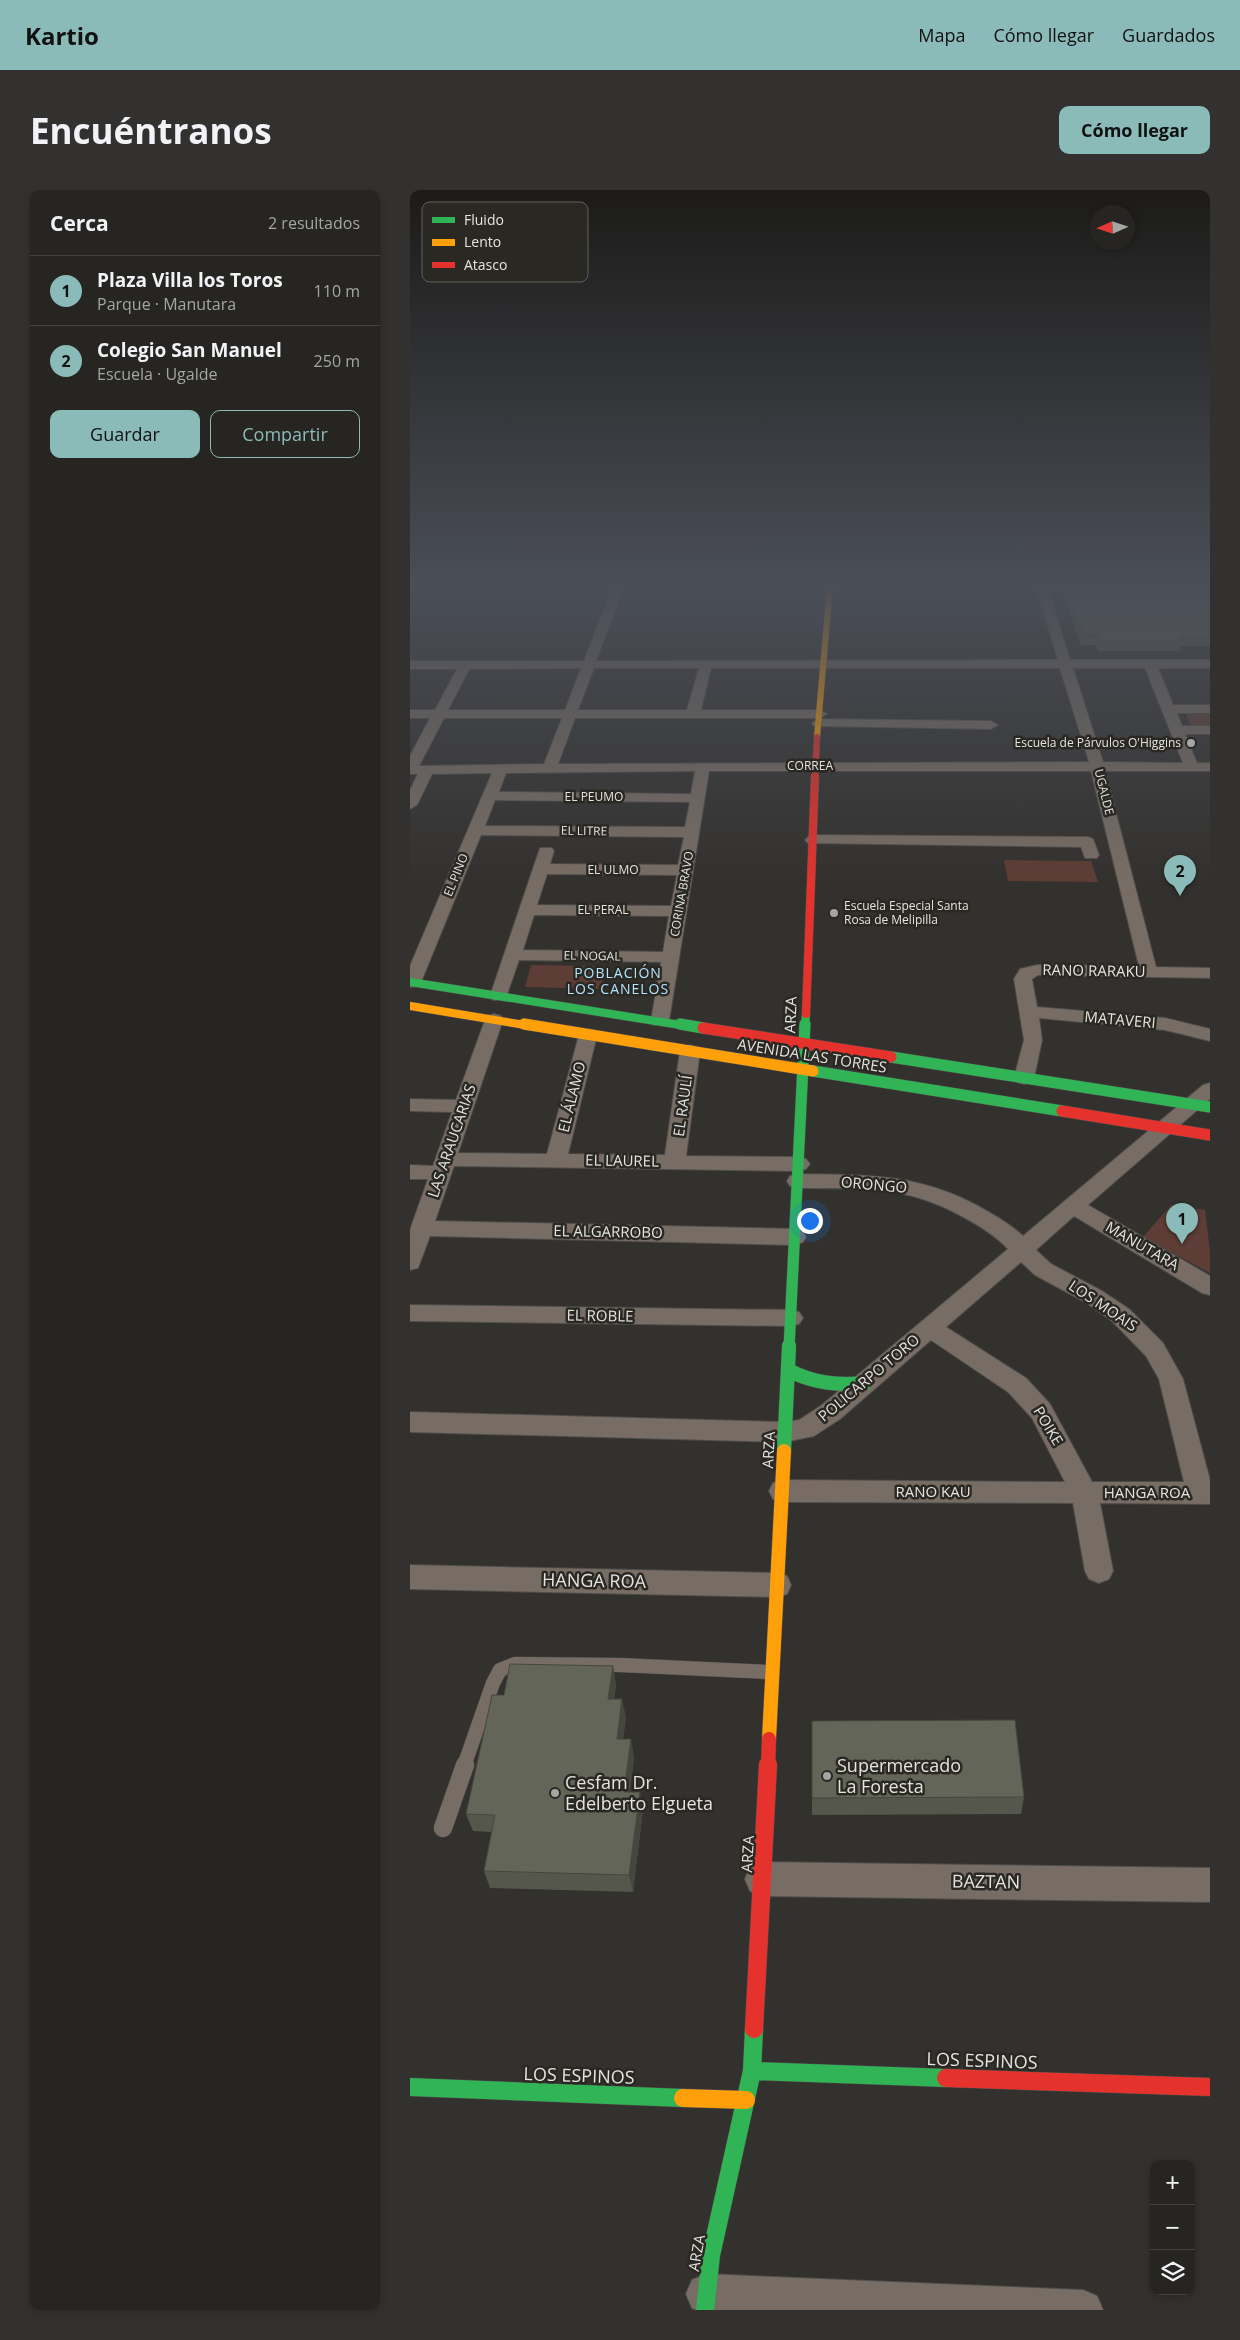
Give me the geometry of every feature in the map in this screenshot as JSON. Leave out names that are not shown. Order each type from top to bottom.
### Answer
[{"type":"street","points":[[410,769],[454,685]]},
{"type":"street","points":[[549,768],[582,685]]},
{"type":"street","points":[[693,714],[701,685]]},
{"type":"street","name":"ARZA","points":[[705,2302],[711,2254],[752,2071],[804,1069],[815,766],[823,685]]},
{"type":"street","name":"UGALDE","points":[[1073,685],[1097,767],[1149,972]]},
{"type":"street","points":[[1158,685],[1192,767]]},
{"type":"street","points":[[1168,709],[1210,709]]},
{"type":"street","points":[[410,714],[693,714],[991,725]]},
{"type":"street","points":[[1177,730],[1210,730]]},
{"type":"street","name":"CORREA","points":[[410,769],[815,766],[1210,767]]},
{"type":"street","name":"CORINA BRAVO","points":[[660,1021],[703,767]]},
{"type":"street","name":"EL PINO","points":[[411,982],[501,769]]},
{"type":"street","points":[[410,805],[427,770]]},
{"type":"street","name":"EL PEUMO","points":[[489,796],[698,798]]},
{"type":"street","name":"EL LITRE","points":[[475,830],[692,832]]},
{"type":"street","points":[[813,840],[1088,842],[1091,855]]},
{"type":"street","points":[[499,996],[546,851]]},
{"type":"street","name":"EL ULMO","points":[[540,869],[685,870]]},
{"type":"street","name":"EL PERAL","points":[[527,910],[678,911]]},
{"type":"street","name":"EL NOGAL","points":[[512,955],[671,957]]},
{"type":"street","name":"RANO RARAKU","points":[[1024,1078],[1033,1040],[1022,979],[1029,972],[1210,973]]},
{"type":"street","name":"AVENIDA LAS TORRES","points":[[411,982],[1201,1105]]},
{"type":"street","name":"AVENIDA LAS TORRES","points":[[410,1006],[1210,1135]]},
{"type":"street","name":"MATAVERI","points":[[1028,1012],[1165,1024],[1210,1035]]},
{"type":"street","name":"LAS ARAUCARIAS","points":[[414,1246],[494,1020]]},
{"type":"street","name":"EL ÁLAMO","points":[[556,1160],[588,1035]]},
{"type":"street","name":"EL RAULÍ","points":[[675,1162],[690,1051]]},
{"type":"street","name":"POLICARPO TORO","points":[[410,1422],[785,1432],[805,1429],[817,1422],[865,1383],[1164,1127],[1201,1105],[1210,1089]]},
{"type":"street","points":[[410,1105],[464,1106]]},
{"type":"street","name":"EL LAUREL","points":[[410,1172],[443,1166],[556,1160],[675,1162],[798,1172]]},
{"type":"street","name":"ORONGO","points":[[798,1172],[885,1183],[927,1191],[953,1202],[1006,1234],[1022,1249]]},
{"type":"street","name":"MANUTARA","points":[[1073,1206],[1186,1271],[1210,1287]]},
{"type":"street","name":"EL ALGARROBO","points":[[414,1246],[795,1237]]},
{"type":"street","name":"LOS MOAIS","points":[[1022,1249],[1039,1266],[1080,1288],[1127,1319],[1150,1342],[1171,1379],[1205,1493]]},
{"type":"street","name":"EL ROBLE","points":[[410,1313],[791,1318]]},
{"type":"street","name":"POIKE","points":[[929,1328],[1001,1373],[1032,1400],[1049,1424],[1085,1492],[1099,1571]]},
{"type":"street","points":[[788,1370],[818,1383],[849,1386],[865,1383]]},
{"type":"street","name":"RANO KAU","points":[[782,1491],[1085,1492]]},
{"type":"street","name":"HANGA ROA","points":[[1085,1492],[1205,1493]]},
{"type":"street","name":"HANGA ROA","points":[[410,1577],[777,1586]]},
{"type":"street","name":"BAZTAN","points":[[762,1879],[1210,1886]]},
{"type":"street","name":"LOS ESPINOS","points":[[752,2071],[1210,2086]]},
{"type":"street","name":"LOS ESPINOS","points":[[410,2087],[746,2100]]},
{"type":"street","points":[[705,2302],[1083,2310]]},
{"type":"lane","points":[[443,1828],[493,1683],[500,1670],[515,1664],[620,1665],[773,1672]]},
{"type":"shaded area","points":[[1185,712],[1210,712],[1210,727],[1191,727]]},
{"type":"shaded area","points":[[1004,860],[1091,861],[1098,882],[1008,881]]},
{"type":"shaded area","points":[[531,965],[605,966],[601,989],[525,987]]},
{"type":"shaded area","points":[[1171,1205],[1205,1210],[1210,1251],[1210,1273],[1143,1237]]},
{"type":"building","name":"Cesfam Dr. Edelberto Elgueta","points":[[510,1664],[613,1666],[608,1699],[622,1699],[617,1739],[631,1739],[624,1792],[640,1792],[629,1875],[484,1871],[495,1815],[466,1814],[492,1695],[504,1695]]},
{"type":"building","points":[[1015,1720],[1024,1797],[812,1798],[812,1721]]},
{"type":"traffic: fast","points":[[410,982],[703,1028]]},
{"type":"traffic: fast","points":[[784,1451],[806,1014]]},
{"type":"traffic: fast","points":[[891,1057],[1210,1107]]},
{"type":"traffic: fast","points":[[813,1071],[1062,1111]]},
{"type":"traffic: fast","points":[[788,1370],[797,1375],[825,1383],[845,1385],[865,1383]]},
{"type":"traffic: fast","points":[[705,2310],[711,2255],[752,2071],[754,2029]]},
{"type":"traffic: fast","points":[[752,2071],[946,2078]]},
{"type":"traffic: fast","points":[[410,2087],[683,2098]]},
{"type":"traffic: slow","points":[[817,737],[821,685]]},
{"type":"traffic: slow","points":[[410,1006],[813,1071]]},
{"type":"traffic: slow","points":[[769,1739],[784,1451]]},
{"type":"traffic: slow","points":[[683,2098],[746,2100]]},
{"type":"traffic: jam","points":[[806,1014],[817,737]]},
{"type":"traffic: jam","points":[[703,1028],[891,1057]]},
{"type":"traffic: jam","points":[[1062,1111],[1210,1135]]},
{"type":"traffic: jam","points":[[754,2029],[769,1739]]},
{"type":"traffic: jam","points":[[946,2078],[1210,2087]]},
{"type":"place","name":"Escuela de Párvulos O'Higgins","points":[[1191,743]]},
{"type":"place","name":"Colegio San Manuel","points":[[1180,896]]},
{"type":"place","name":"Escuela Especial Santa Rosa de Melipilla","points":[[834,913]]},
{"type":"place","name":"Plaza Villa los Toros","points":[[1182,1244]]},
{"type":"place","name":"Supermercado La Foresta","points":[[827,1776]]},
{"type":"place","name":"Cesfam Dr. Edelberto Elgueta","points":[[555,1793]]},
{"type":"district","name":"POBLACIÓN LOS CANELOS","points":[[618,982]]}]
